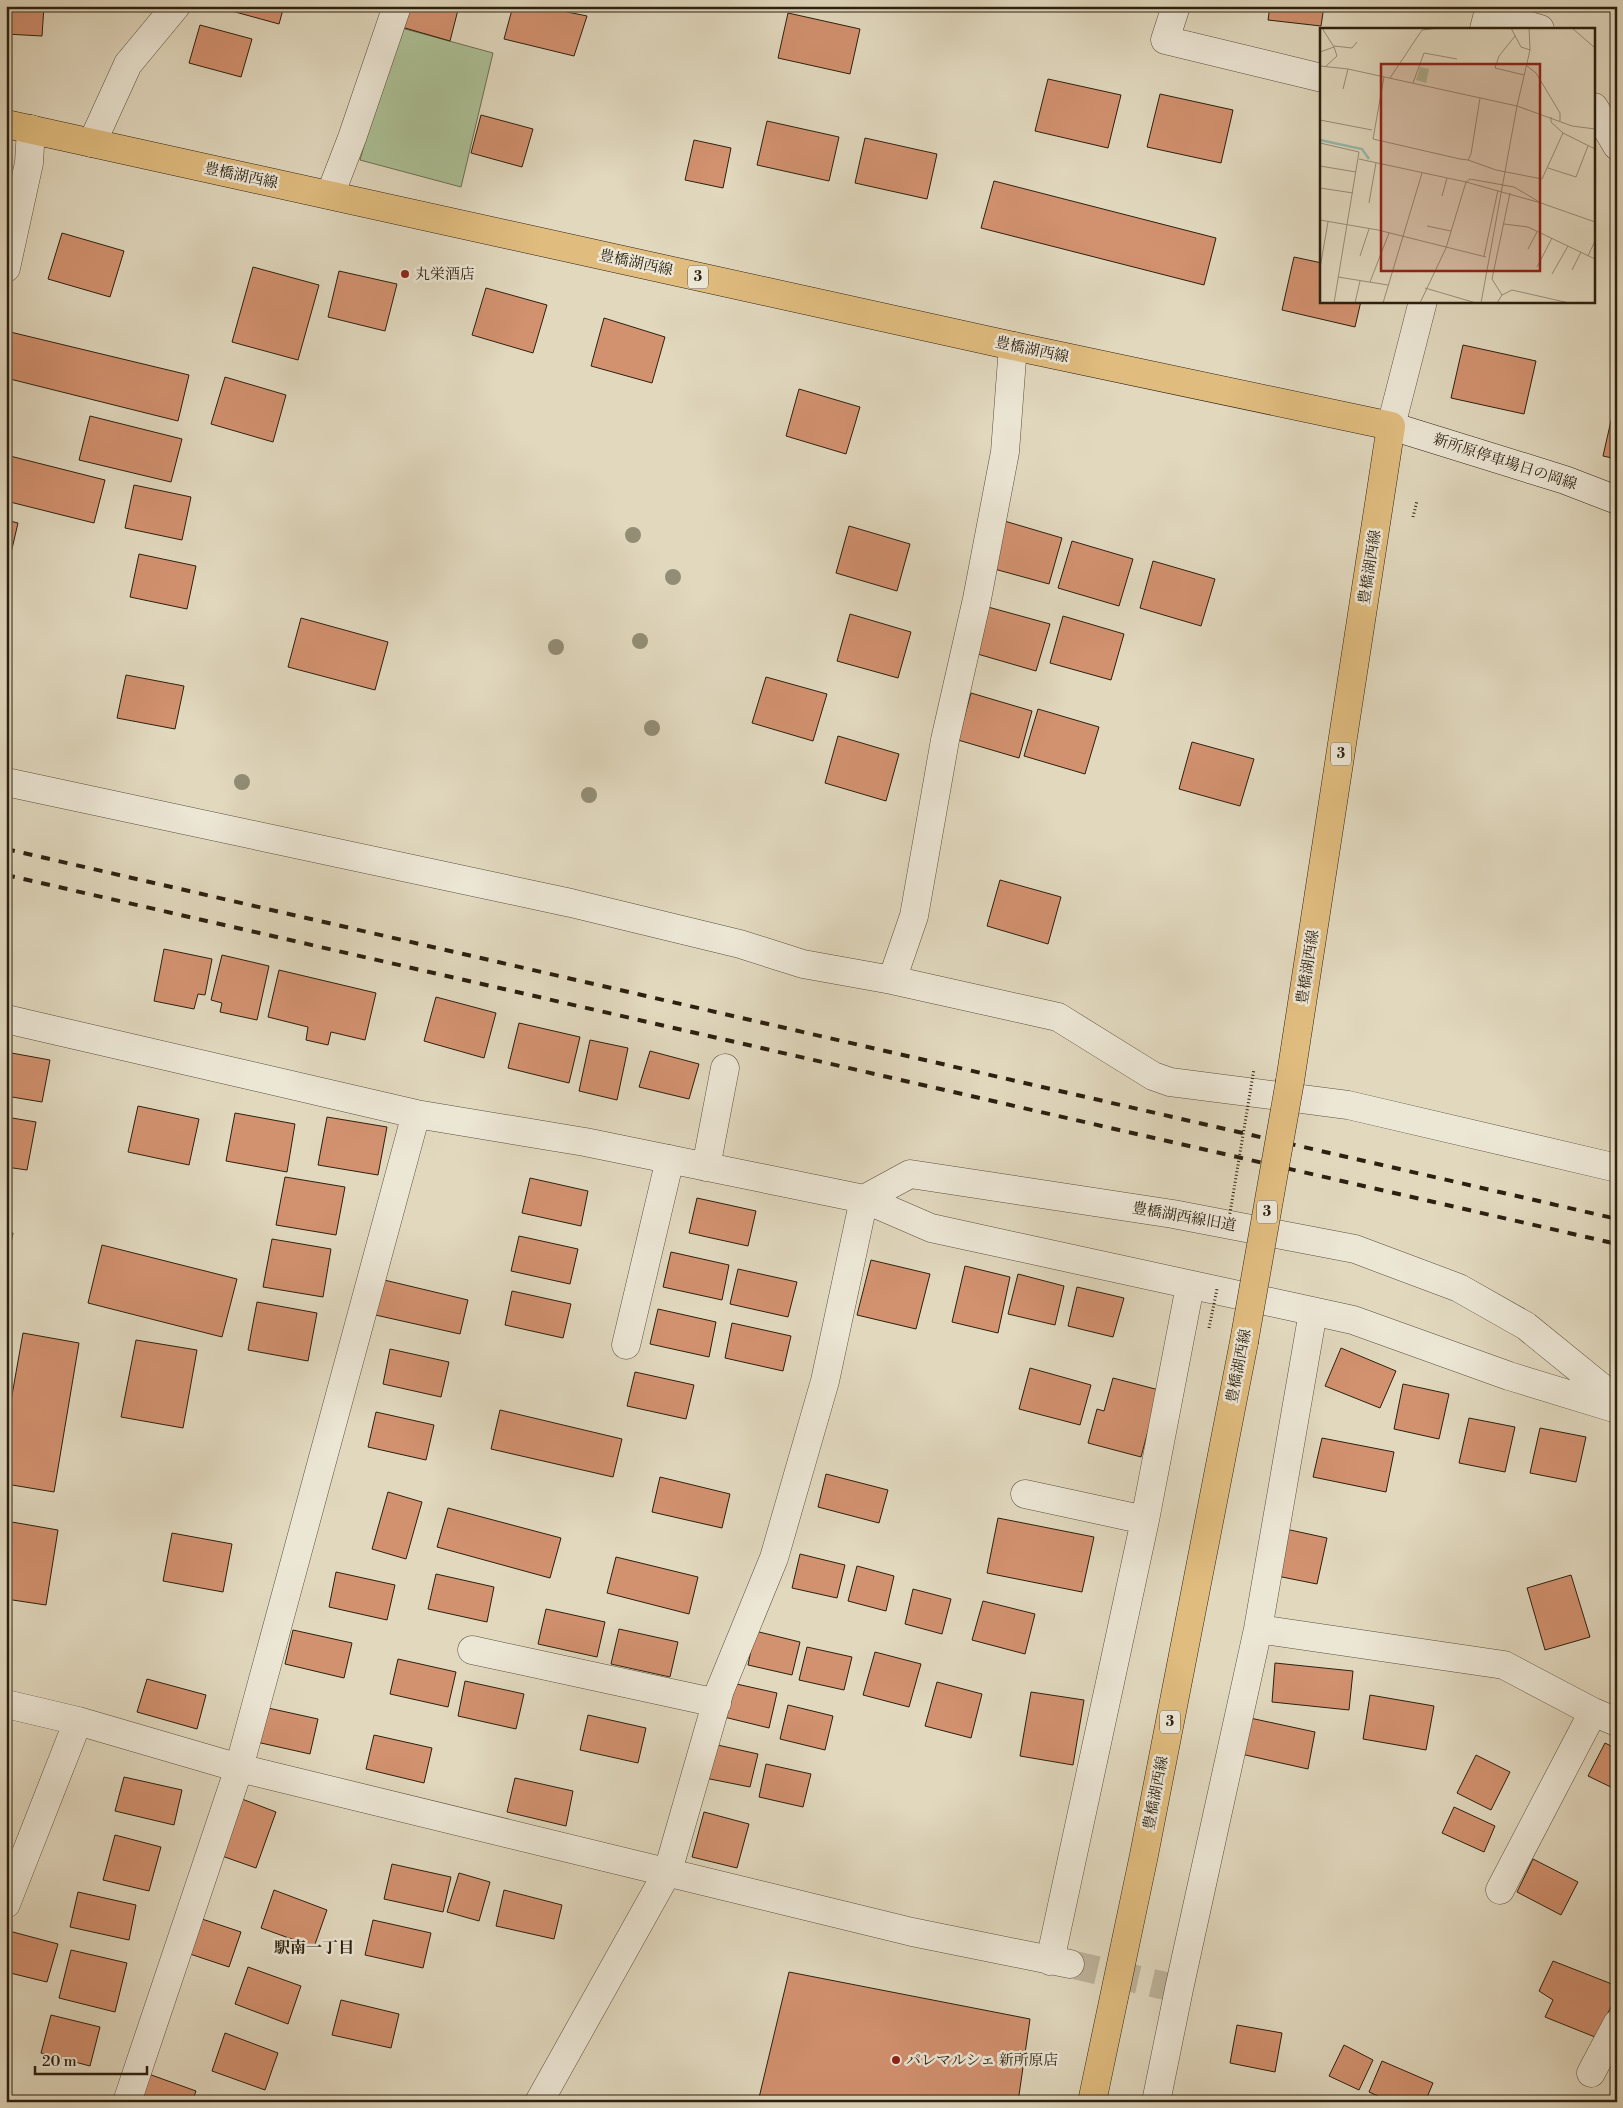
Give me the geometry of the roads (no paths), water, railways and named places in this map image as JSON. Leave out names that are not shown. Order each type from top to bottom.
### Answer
[{"type":"main road","name":"豊橋湖西線","points":[[19,127],[1013,346],[1392,426],[1290,1081],[1244,1342],[1144,1855],[1092,2102]]},
{"type":"street","points":[[92,143],[128,64],[176,6]]},
{"type":"street","points":[[330,195],[352,138],[397,6]]},
{"type":"street","points":[[1176,6],[1165,40],[1320,78]]},
{"type":"street","points":[[1487,16],[1536,28]]},
{"type":"street","points":[[1596,110],[1617,146]]},
{"type":"street","points":[[6,268],[30,163],[19,127]]},
{"type":"street","points":[[1392,426],[1423,302]]},
{"type":"street","points":[[892,980],[914,916],[945,740],[976,599],[1005,452],[1013,346]]},
{"type":"street","name":"新所原停車場日の岡線","points":[[1392,426],[1565,480],[1617,500]]},
{"type":"street","points":[[6,782],[571,903],[740,944],[803,964],[892,980],[1058,1016],[1153,1076],[1170,1082],[1348,1105],[1617,1168]]},
{"type":"street","points":[[6,1019],[416,1114],[585,1142],[864,1199],[931,1228],[1190,1286],[1353,1320],[1509,1376],[1617,1410]]},
{"type":"street","points":[[706,1167],[725,1068]]},
{"type":"street","points":[[127,2102],[239,1768],[416,1114]]},
{"type":"street","points":[[626,1345],[670,1159]]},
{"type":"street","name":"豊橋湖西線旧道","points":[[864,1199],[910,1174],[1174,1214],[1355,1250],[1459,1288],[1526,1326],[1617,1400]]},
{"type":"street","points":[[539,2102],[668,1871],[717,1703],[774,1558],[825,1381],[864,1199]]},
{"type":"street","points":[[6,1704],[78,1722],[239,1768],[912,1932],[1060,1962],[1190,1286]]},
{"type":"street","points":[[1156,2102],[1258,1629],[1313,1312]]},
{"type":"street","points":[[1025,1494],[1145,1520]]},
{"type":"street","points":[[1258,1629],[1504,1665],[1605,1717],[1500,1890]]},
{"type":"street","points":[[472,1650],[717,1703]]},
{"type":"street","points":[[6,1904],[78,1722]]},
{"type":"street","points":[[1592,2073],[1617,2024]]},
{"type":"tunnel","points":[[1070,1964],[1179,1989]]},
{"type":"railway","points":[[6,849],[1617,1219]]},
{"type":"railway","points":[[6,875],[1617,1244]]},
{"type":"place","name":"丸栄酒店","points":[[405,274]]},
{"type":"place","name":"パレマルシェ 新所原店","points":[[896,2060]]},
{"type":"district","name":"駅南一丁目","points":[[314,1948]]}]
